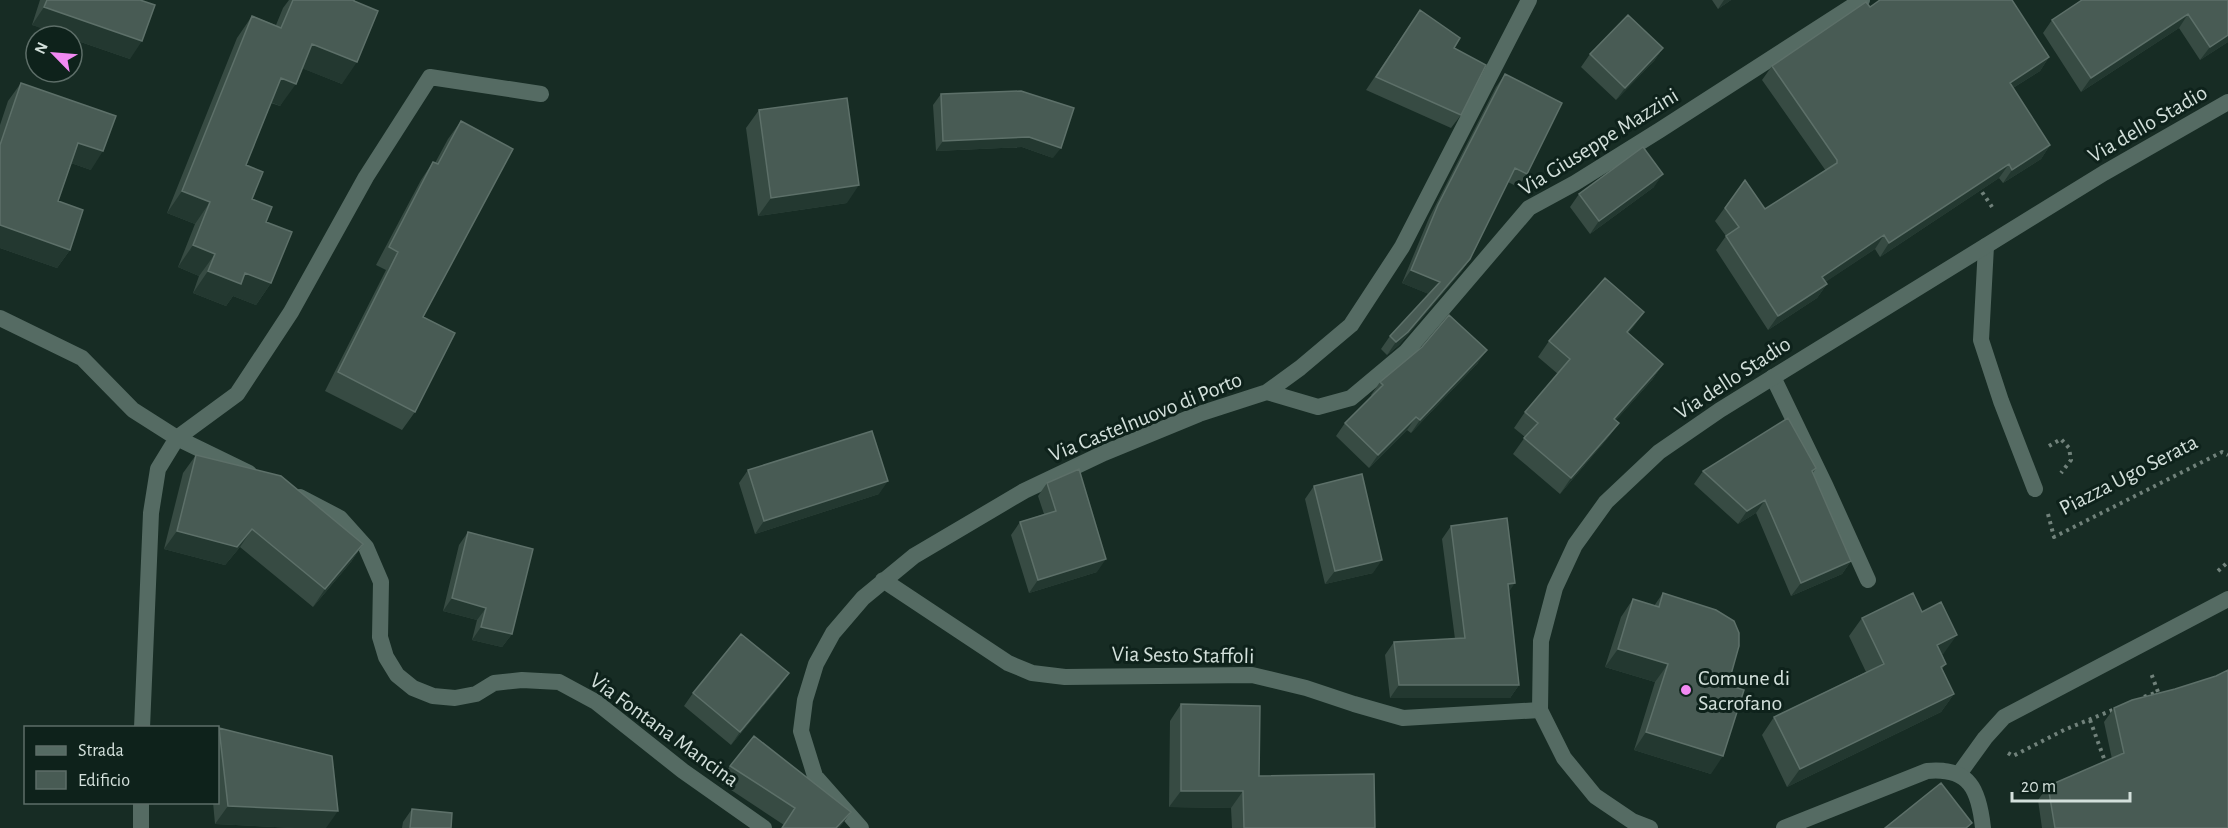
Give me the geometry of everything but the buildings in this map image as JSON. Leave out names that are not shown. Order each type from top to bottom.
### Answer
[{"type":"street","name":"Via Castelnuovo di Porto","points":[[861,828],[815,776],[801,731],[805,700],[816,664],[832,633],[863,598],[914,556],[1024,491],[1104,453],[1199,414],[1266,392],[1300,368],[1351,325],[1402,247],[1529,0]]},
{"type":"street","name":"Via Giuseppe Mazzini","points":[[1266,392],[1317,407],[1351,398],[1406,352],[1529,208],[1604,165],[1862,0]]},
{"type":"street","points":[[142,726],[152,513],[158,469],[177,438],[237,394],[291,312],[366,177],[430,77],[540,94]]},
{"type":"street","name":"Via dello Stadio","points":[[1650,828],[1632,821],[1595,796],[1564,758],[1540,710],[1541,641],[1555,588],[1575,545],[1606,502],[1659,452],[1720,410],[2104,173],[2228,102]]},
{"type":"street","name":"Piazza Ugo Serata","points":[[1986,246],[1982,340],[2001,401],[2035,489]]},
{"type":"street","points":[[0,318],[82,358],[133,410],[177,438],[262,479]]},
{"type":"street","points":[[1773,377],[1868,580]]},
{"type":"street","name":"Via Fontana Mancina","points":[[284,489],[340,518],[366,547],[381,582],[380,636],[386,657],[397,675],[413,688],[433,696],[455,698],[476,694],[494,683],[522,680],[559,682],[596,702],[683,771],[764,828]]},
{"type":"street","name":"Via Sesto Staffoli","points":[[883,580],[1008,663],[1032,673],[1065,677],[1252,675],[1306,688],[1403,718],[1540,710]]},
{"type":"street","points":[[1959,774],[1985,738],[2004,717],[2228,599]]},
{"type":"street","points":[[1784,828],[1927,771],[1943,770],[1959,774],[1970,784],[1981,803],[1983,828]]},
{"type":"street","points":[[141,804],[141,828]]},
{"type":"path","points":[[1974,181],[2009,232]]},
{"type":"path","name":"Piazza Ugo Serata","points":[[2024,460],[2061,439],[2069,448],[2071,460],[2058,479]]},
{"type":"path","name":"Piazza Ugo Serata","points":[[2048,512],[2054,537],[2222,452],[2228,454]]},
{"type":"path","points":[[2140,699],[2158,692]]},
{"type":"path","points":[[2013,756],[2064,730],[2122,706]]},
{"type":"path","points":[[2090,720],[2108,771]]},
{"type":"place","name":"Comune di Sacrofano","points":[[1686,690]]}]
